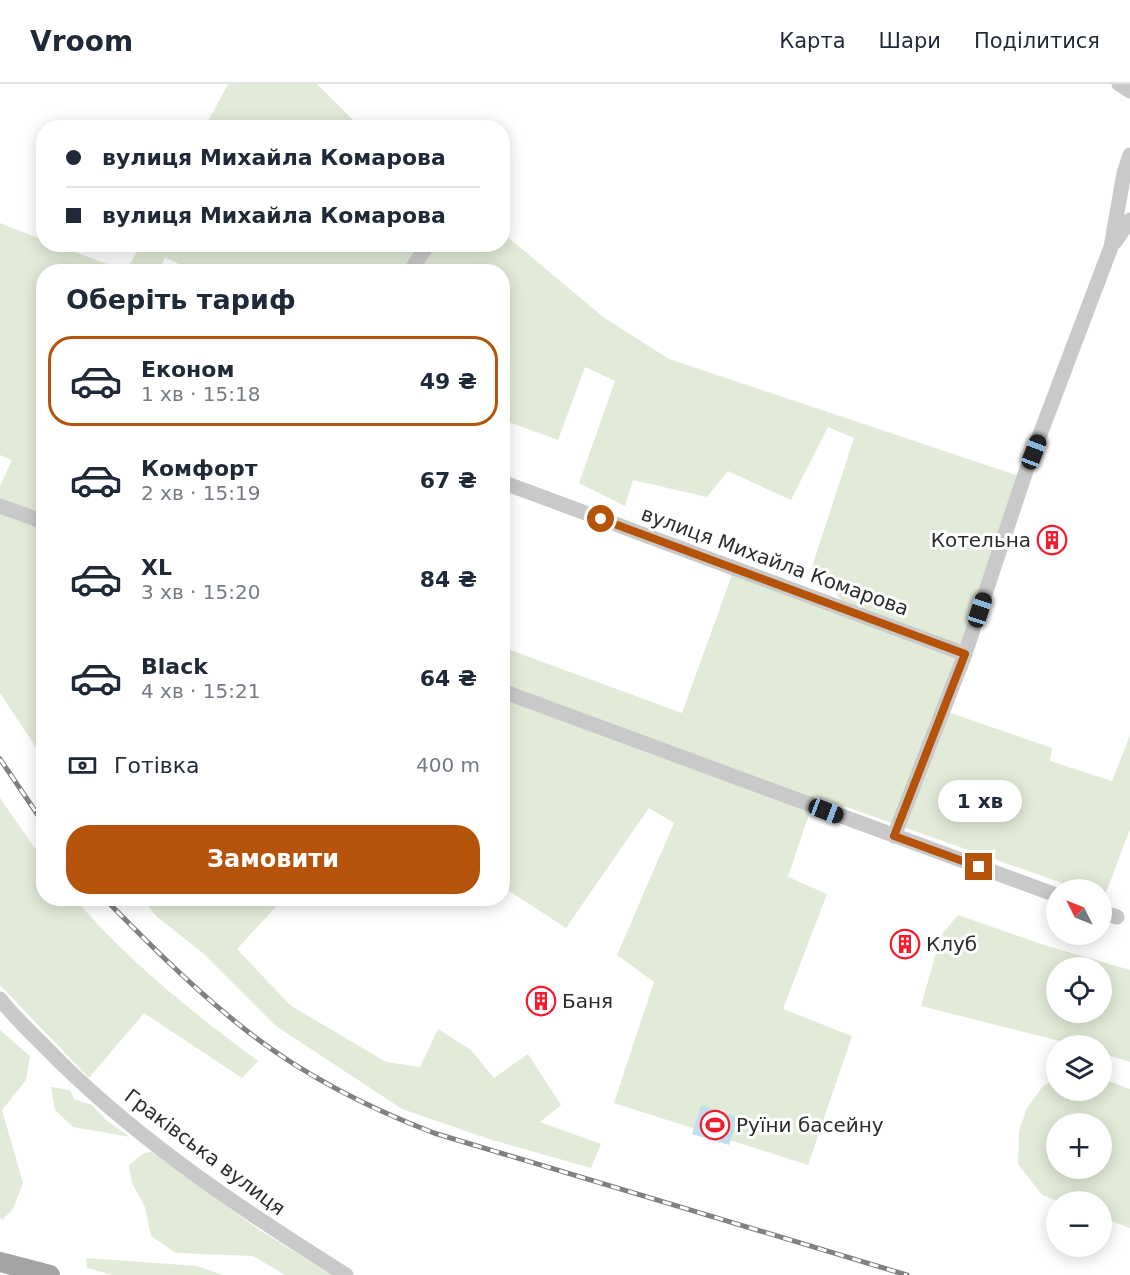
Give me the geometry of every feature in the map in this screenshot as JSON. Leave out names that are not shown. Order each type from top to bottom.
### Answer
[{"type":"main road","points":[[0,1262],[50,1275]]},
{"type":"street","points":[[1119,84],[1130,91]]},
{"type":"street","points":[[894,836],[965,654],[1025,474],[1111,247],[1124,173],[1130,155]]},
{"type":"street","points":[[1111,247],[1130,220]]},
{"type":"street","name":"вулиця Михайла Комарова","points":[[510,485],[965,654]]},
{"type":"street","points":[[0,506],[36,519]]},
{"type":"street","points":[[510,694],[1046,891]]},
{"type":"street","points":[[1112,915],[1117,917]]},
{"type":"street","name":"Граківська вулиця","points":[[0,999],[87,1088],[151,1144],[263,1223],[346,1275]]},
{"type":"green space","points":[[228,84],[317,84],[353,120],[209,120]]},
{"type":"green space","points":[[0,223],[36,237],[36,252],[75,252],[107,264],[36,264],[36,747],[0,693],[0,486],[12,460],[0,455]]},
{"type":"green space","points":[[510,239],[603,317],[669,359],[1019,476],[963,646],[841,600],[812,567],[854,438],[828,427],[791,500],[728,471],[707,497],[633,480],[625,506],[579,483],[615,381],[585,367],[558,440],[510,423],[510,264],[180,264],[165,258],[162,264],[130,264],[137,252],[510,252]]},
{"type":"green space","points":[[733,572],[958,655],[939,709],[1052,748],[1050,761],[1112,781],[1130,735],[1130,829],[1111,879],[1051,879],[815,796],[788,877],[827,894],[783,1009],[852,1036],[808,1165],[614,1103],[654,982],[617,955],[674,823],[649,808],[566,928],[510,892],[510,650],[682,713]]},
{"type":"green space","points":[[0,798],[36,850],[36,906],[81,906],[139,965],[209,1024],[258,1061],[242,1078],[144,1013],[89,1078],[0,985]]},
{"type":"green space","points":[[148,906],[277,906],[237,949],[290,1005],[386,1062],[420,1067],[438,1029],[471,1050],[494,1078],[528,1054],[561,1105],[540,1122],[601,1144],[591,1168],[489,1139],[402,1109],[276,1026],[204,954],[156,916]]},
{"type":"green space","points":[[958,915],[1085,957],[1046,957],[1046,1023],[1112,1023],[1112,965],[1130,970],[1130,1062],[1112,1056],[1112,1035],[1046,1035],[1046,1037],[921,1006],[941,935]]},
{"type":"green space","points":[[0,1030],[30,1056],[26,1080],[2,1110],[23,1183],[13,1209],[2,1220],[0,1218]]},
{"type":"green space","points":[[1112,1082],[1130,1089],[1130,1228],[1112,1221],[1112,1191],[1046,1191],[1046,1196],[1042,1195],[1018,1164],[1019,1131],[1027,1108],[1046,1085],[1046,1101],[1112,1101]]},
{"type":"green space","points":[[51,1087],[70,1090],[74,1099],[92,1105],[106,1120],[130,1137],[73,1127],[55,1110]]},
{"type":"green space","points":[[152,1152],[258,1229],[332,1275],[285,1275],[253,1256],[176,1253],[151,1236],[145,1207],[132,1183],[129,1165],[144,1153]]},
{"type":"green space","points":[[86,1258],[197,1266],[223,1275],[112,1275],[87,1268]]},
{"type":"water","name":"Руїни басейну","points":[[701,1105],[738,1117],[729,1145],[692,1134]]},
{"type":"railway","points":[[0,759],[36,812]]},
{"type":"railway","points":[[112,906],[188,981],[264,1044],[310,1074],[383,1112],[434,1133],[907,1275]]},
{"type":"place","name":"Котельна","points":[[1052,540]]},
{"type":"place","name":"Клуб","points":[[905,944]]},
{"type":"place","name":"Баня","points":[[541,1001]]},
{"type":"place","name":"Руїни басейну","points":[[715,1125]]},
{"type":"route","points":[[601,519],[965,654],[894,836],[979,867]]}]
